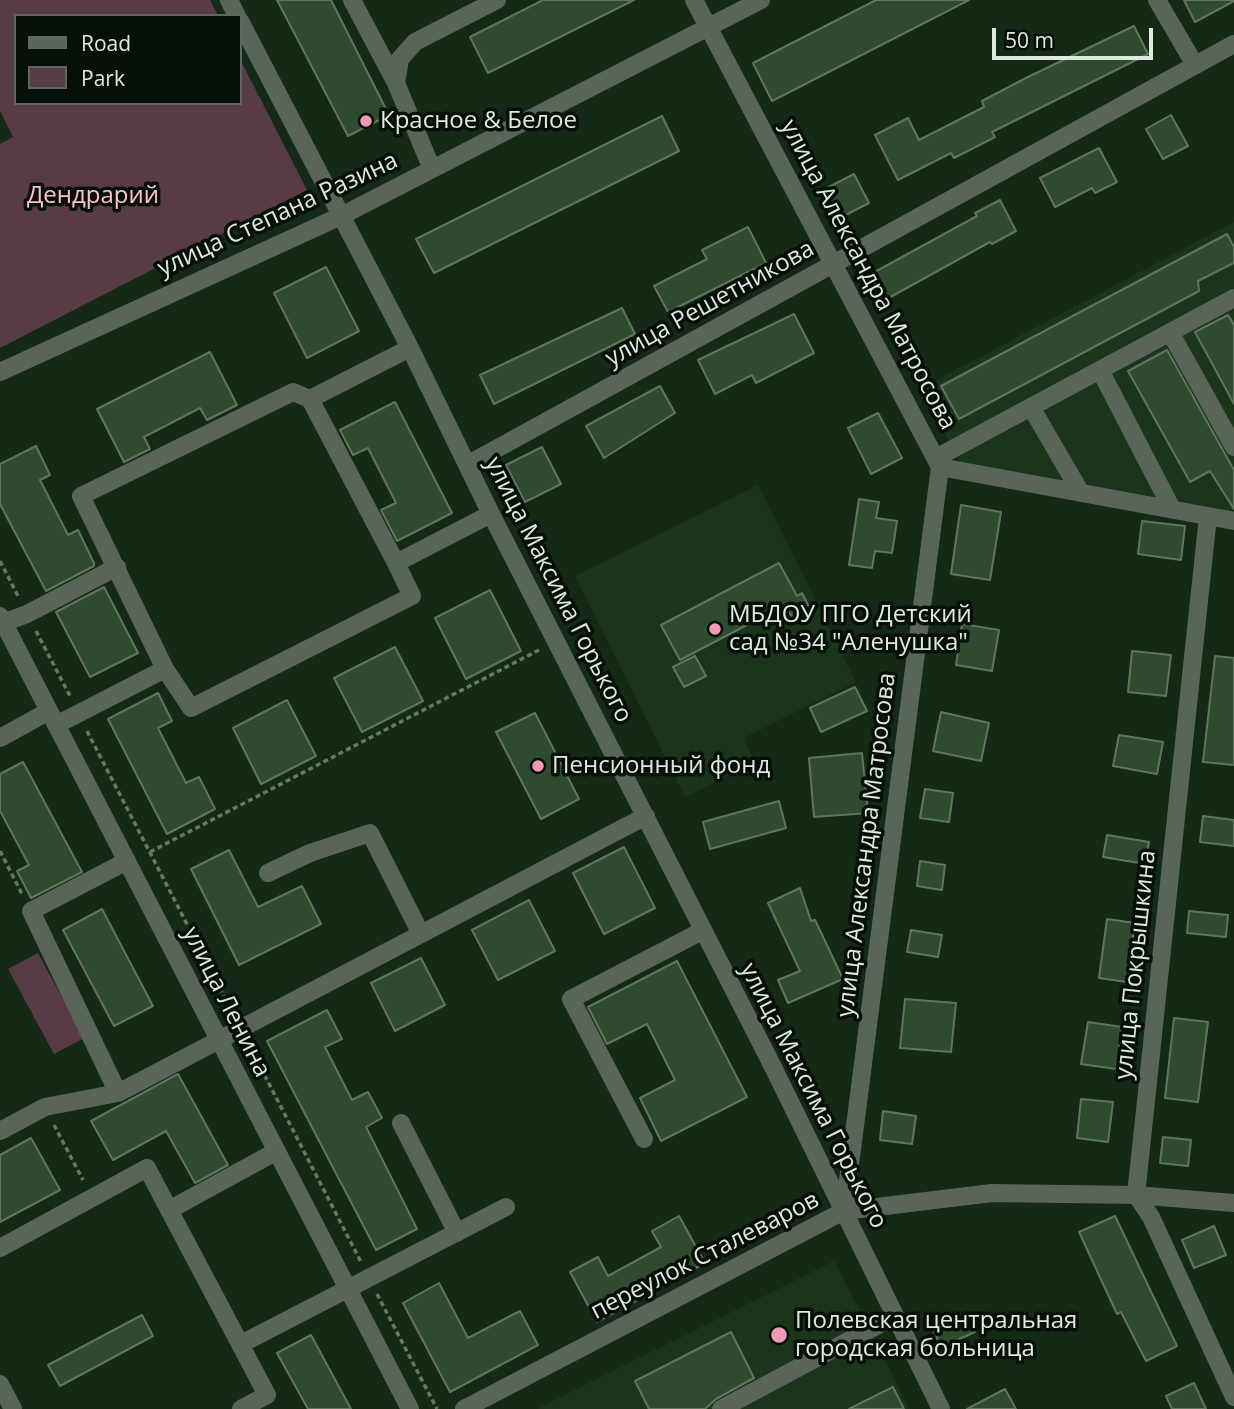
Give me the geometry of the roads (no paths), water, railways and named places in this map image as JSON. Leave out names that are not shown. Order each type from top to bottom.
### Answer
[{"type":"street","points":[[352,0],[396,83],[432,169]]},
{"type":"street","points":[[396,83],[400,59],[415,42],[497,0]]},
{"type":"street","name":"улица Александра Матросова","points":[[694,0],[938,462],[844,1211]]},
{"type":"street","name":"улица Степана Разина","points":[[0,372],[341,216],[761,0]]},
{"type":"street","points":[[1157,0],[1195,65]]},
{"type":"street","name":"улица Максима Горького","points":[[242,25],[558,640],[941,1409]]},
{"type":"street","name":"улица Решетникова","points":[[467,465],[1234,44]]},
{"type":"street","points":[[938,462],[1031,407],[1234,298]]},
{"type":"street","points":[[1170,332],[1234,447]]},
{"type":"street","points":[[310,399],[410,348]]},
{"type":"street","points":[[1100,370],[1172,509]]},
{"type":"street","points":[[293,392],[310,399],[412,596],[191,708],[165,669],[80,496],[293,392]]},
{"type":"street","points":[[1031,407],[1081,493]]},
{"type":"street","points":[[938,462],[1081,493],[1234,521]]},
{"type":"street","points":[[396,563],[491,514]]},
{"type":"street","name":"улица Покрышкина","points":[[1136,1195],[1208,516]]},
{"type":"street","points":[[1,621],[27,614],[117,567]]},
{"type":"street","name":"улица Ленина","points":[[1,621],[410,1409]]},
{"type":"street","points":[[0,738],[52,718],[78,713],[165,669]]},
{"type":"street","points":[[0,1131],[45,1107],[118,1093],[646,816]]},
{"type":"street","points":[[268,873],[310,853],[370,833],[421,934]]},
{"type":"street","points":[[118,1093],[31,911],[127,861]]},
{"type":"street","points":[[644,1139],[571,999],[702,931]]},
{"type":"street","points":[[401,1123],[457,1233]]},
{"type":"street","points":[[169,1210],[277,1151]]},
{"type":"street","points":[[0,1248],[147,1168],[267,1395],[241,1409]]},
{"type":"street","name":"переулок Сталеваров","points":[[464,1409],[844,1211],[992,1193],[1136,1195],[1234,1203]]},
{"type":"street","points":[[1136,1195],[1151,1217],[1234,1397]]},
{"type":"street","points":[[242,1345],[506,1207]]},
{"type":"street","points":[[721,1409],[895,1316]]},
{"type":"street","points":[[1,1387],[13,1409]]},
{"type":"place","name":"Красное & Белое","points":[[366,121]]},
{"type":"place","name":"МБДОУ ПГО Детский сад №34 \"Аленушка\"","points":[[715,629]]},
{"type":"place","name":"Пенсионный фонд","points":[[538,766]]},
{"type":"place","name":"Полевская центральная городская больница","points":[[779,1335]]},
{"type":"park label","name":"Дендрарий","points":[[93,196]]}]
